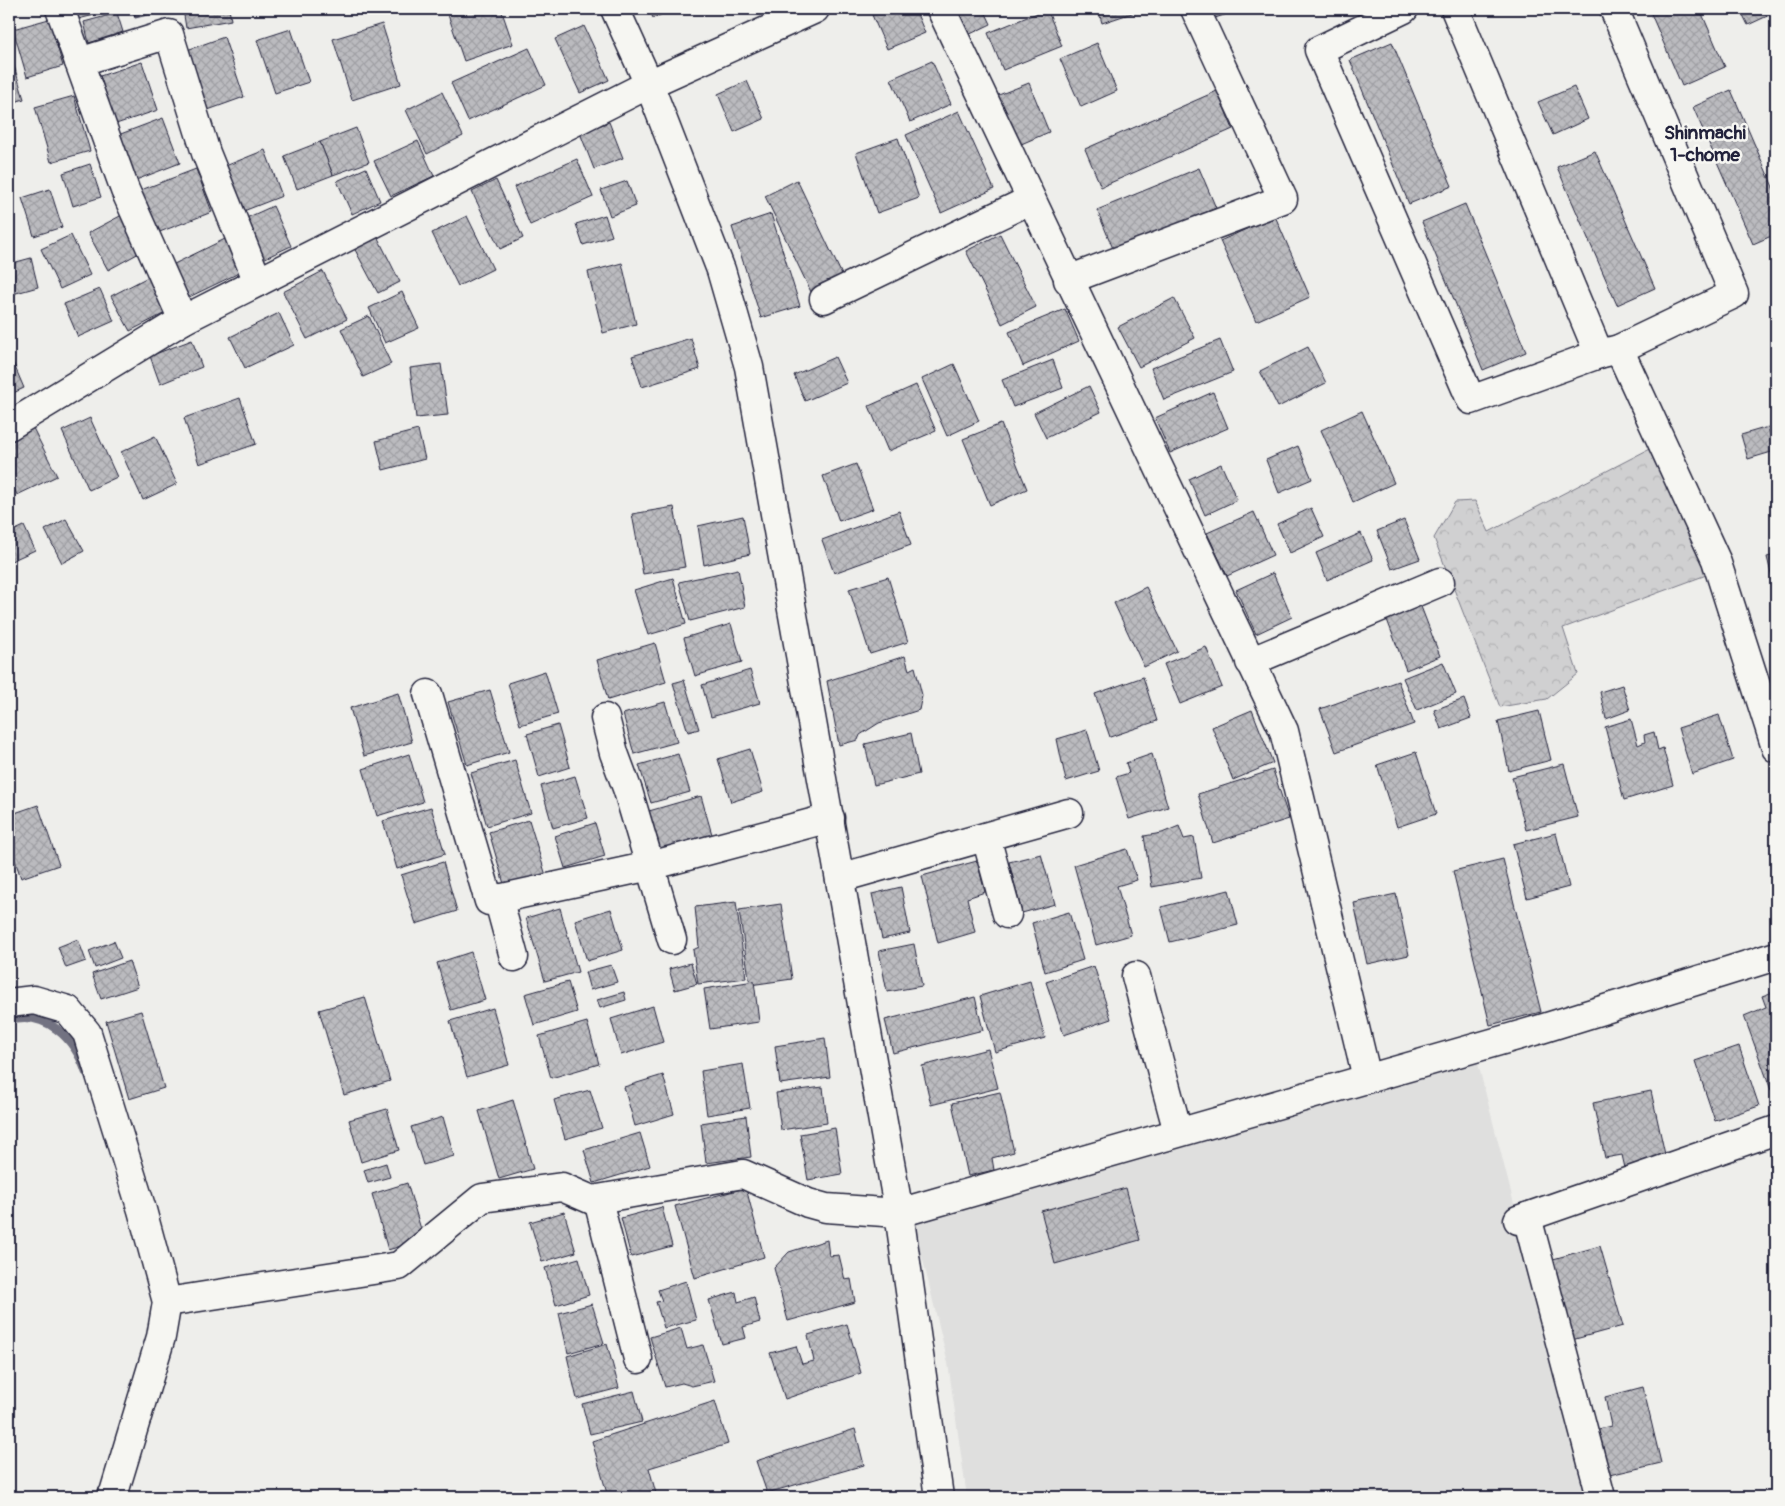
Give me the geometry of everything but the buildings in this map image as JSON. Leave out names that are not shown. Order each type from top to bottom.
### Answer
[{"type":"street","points":[[60,9],[125,190],[183,320]]},
{"type":"street","points":[[615,9],[649,84],[721,270],[749,367],[899,1213],[940,1497]]},
{"type":"street","points":[[9,426],[183,320],[649,84],[815,9]]},
{"type":"street","points":[[941,9],[1068,280],[1284,731],[1368,1078]]},
{"type":"street","points":[[1068,280],[1283,200],[1195,9]]},
{"type":"street","points":[[1404,9],[1319,50],[1471,400],[1609,351],[1734,294],[1614,9]]},
{"type":"street","points":[[1455,9],[1609,351],[1716,560],[1776,748]]},
{"type":"street","points":[[79,62],[169,34],[206,153],[258,282]]},
{"type":"street","points":[[824,299],[1030,200]]},
{"type":"street","points":[[1250,662],[1440,582]]},
{"type":"street","points":[[428,694],[489,901],[650,866],[830,818]]},
{"type":"street","points":[[605,718],[672,940]]},
{"type":"street","points":[[840,878],[1069,813]]},
{"type":"street","points":[[986,837],[1007,914]]},
{"type":"street","points":[[498,898],[514,957]]},
{"type":"street","points":[[167,1302],[399,1266],[482,1198],[562,1187],[592,1200],[598,1200],[743,1174],[808,1203],[826,1208],[899,1213],[1541,1029],[1776,956]]},
{"type":"street","points":[[1136,976],[1178,1132]]},
{"type":"street","points":[[9,1003],[34,1000],[68,1010],[87,1033],[142,1210],[167,1302],[161,1338],[113,1497]]},
{"type":"street","points":[[1601,1497],[1523,1218],[1776,1130]]},
{"type":"street","points":[[598,1200],[638,1359]]},
{"type":"shaded area","points":[[1474,1048],[1589,1497],[967,1497],[948,1363],[923,1260],[899,1213]]},
{"type":"green space","points":[[1655,446],[1709,574],[1563,628],[1578,674],[1547,699],[1500,707],[1434,538],[1455,502],[1475,501],[1489,532]]},
{"type":"waterway","points":[[9,1020],[35,1019],[57,1029],[74,1048],[86,1072]]},
{"type":"district","name":"Shinmachi 1-chome","points":[[1705,144]]}]
